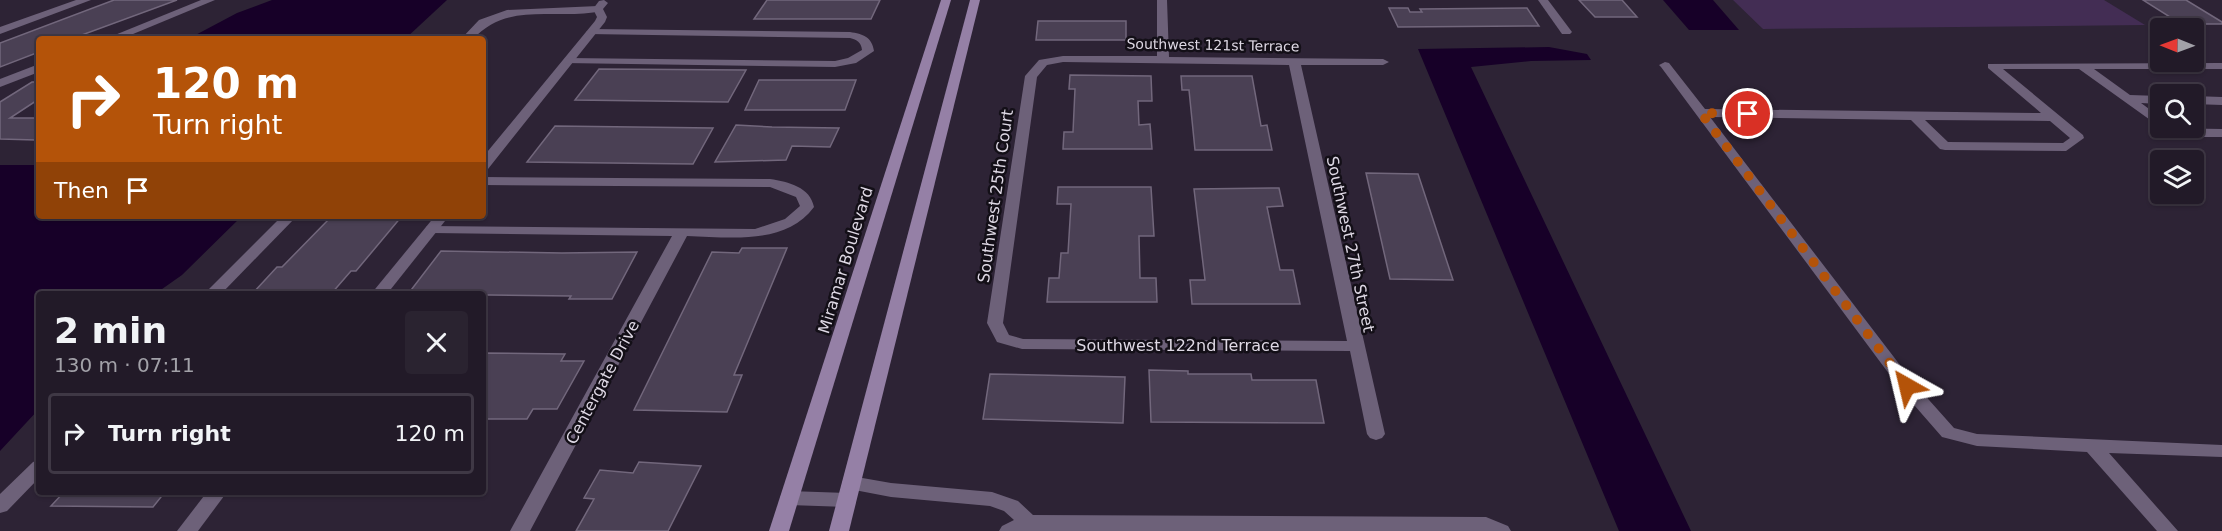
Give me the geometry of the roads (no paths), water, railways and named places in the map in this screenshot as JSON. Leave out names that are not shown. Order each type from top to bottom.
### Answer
[{"type":"street","points":[[0,31],[86,0]]},
{"type":"street","points":[[119,36],[210,0]]},
{"type":"street","name":"Miramar Boulevard","points":[[779,531],[946,0]]},
{"type":"street","points":[[839,531],[975,0]]},
{"type":"street","points":[[1162,0],[1163,59]]},
{"type":"street","points":[[1543,0],[1566,32]]},
{"type":"street","points":[[469,36],[483,22],[497,16],[602,4],[602,17],[592,32],[486,162]]},
{"type":"street","points":[[0,18],[19,24]]},
{"type":"street","points":[[568,61],[835,64],[849,63],[868,51],[867,44],[860,37],[850,35],[592,32]]},
{"type":"street","name":"Southwest 121st Terrace","points":[[1043,62],[1063,59],[1383,62]]},
{"type":"street","name":"Southwest 27th Street","points":[[1294,61],[1354,346],[1376,434]]},
{"type":"street","name":"Southwest 25th Court","points":[[1003,338],[995,323],[1027,100],[1031,76],[1043,62]]},
{"type":"street","points":[[1665,65],[1907,386],[1948,433],[1977,440],[2222,451]]},
{"type":"street","points":[[1914,116],[1945,146],[2066,147],[2078,138],[1992,66],[2222,66]]},
{"type":"street","points":[[2082,66],[2150,116]]},
{"type":"street","points":[[0,83],[36,69]]},
{"type":"street","points":[[2128,99],[2150,100]]},
{"type":"street","points":[[2204,100],[2222,101]]},
{"type":"street","points":[[1701,113],[2054,117]]},
{"type":"street","points":[[2204,134],[2222,134]]},
{"type":"street","points":[[432,229],[755,233],[785,226],[807,207],[806,197],[782,184],[770,183],[486,181]]},
{"type":"street","points":[[215,291],[287,219]]},
{"type":"street","points":[[381,291],[440,219]]},
{"type":"street","name":"Centergate Drive","points":[[520,531],[682,232]]},
{"type":"street","name":"Southwest 122nd Terrace","points":[[1003,338],[1022,344],[1354,346]]},
{"type":"street","points":[[2092,446],[2168,531]]},
{"type":"street","points":[[0,506],[36,470]]},
{"type":"street","points":[[789,498],[849,491],[891,490],[992,499],[1011,506],[1028,522]]},
{"type":"street","points":[[187,531],[216,495]]},
{"type":"street","points":[[1009,531],[1028,522],[1281,528],[1486,524],[1501,531]]}]
